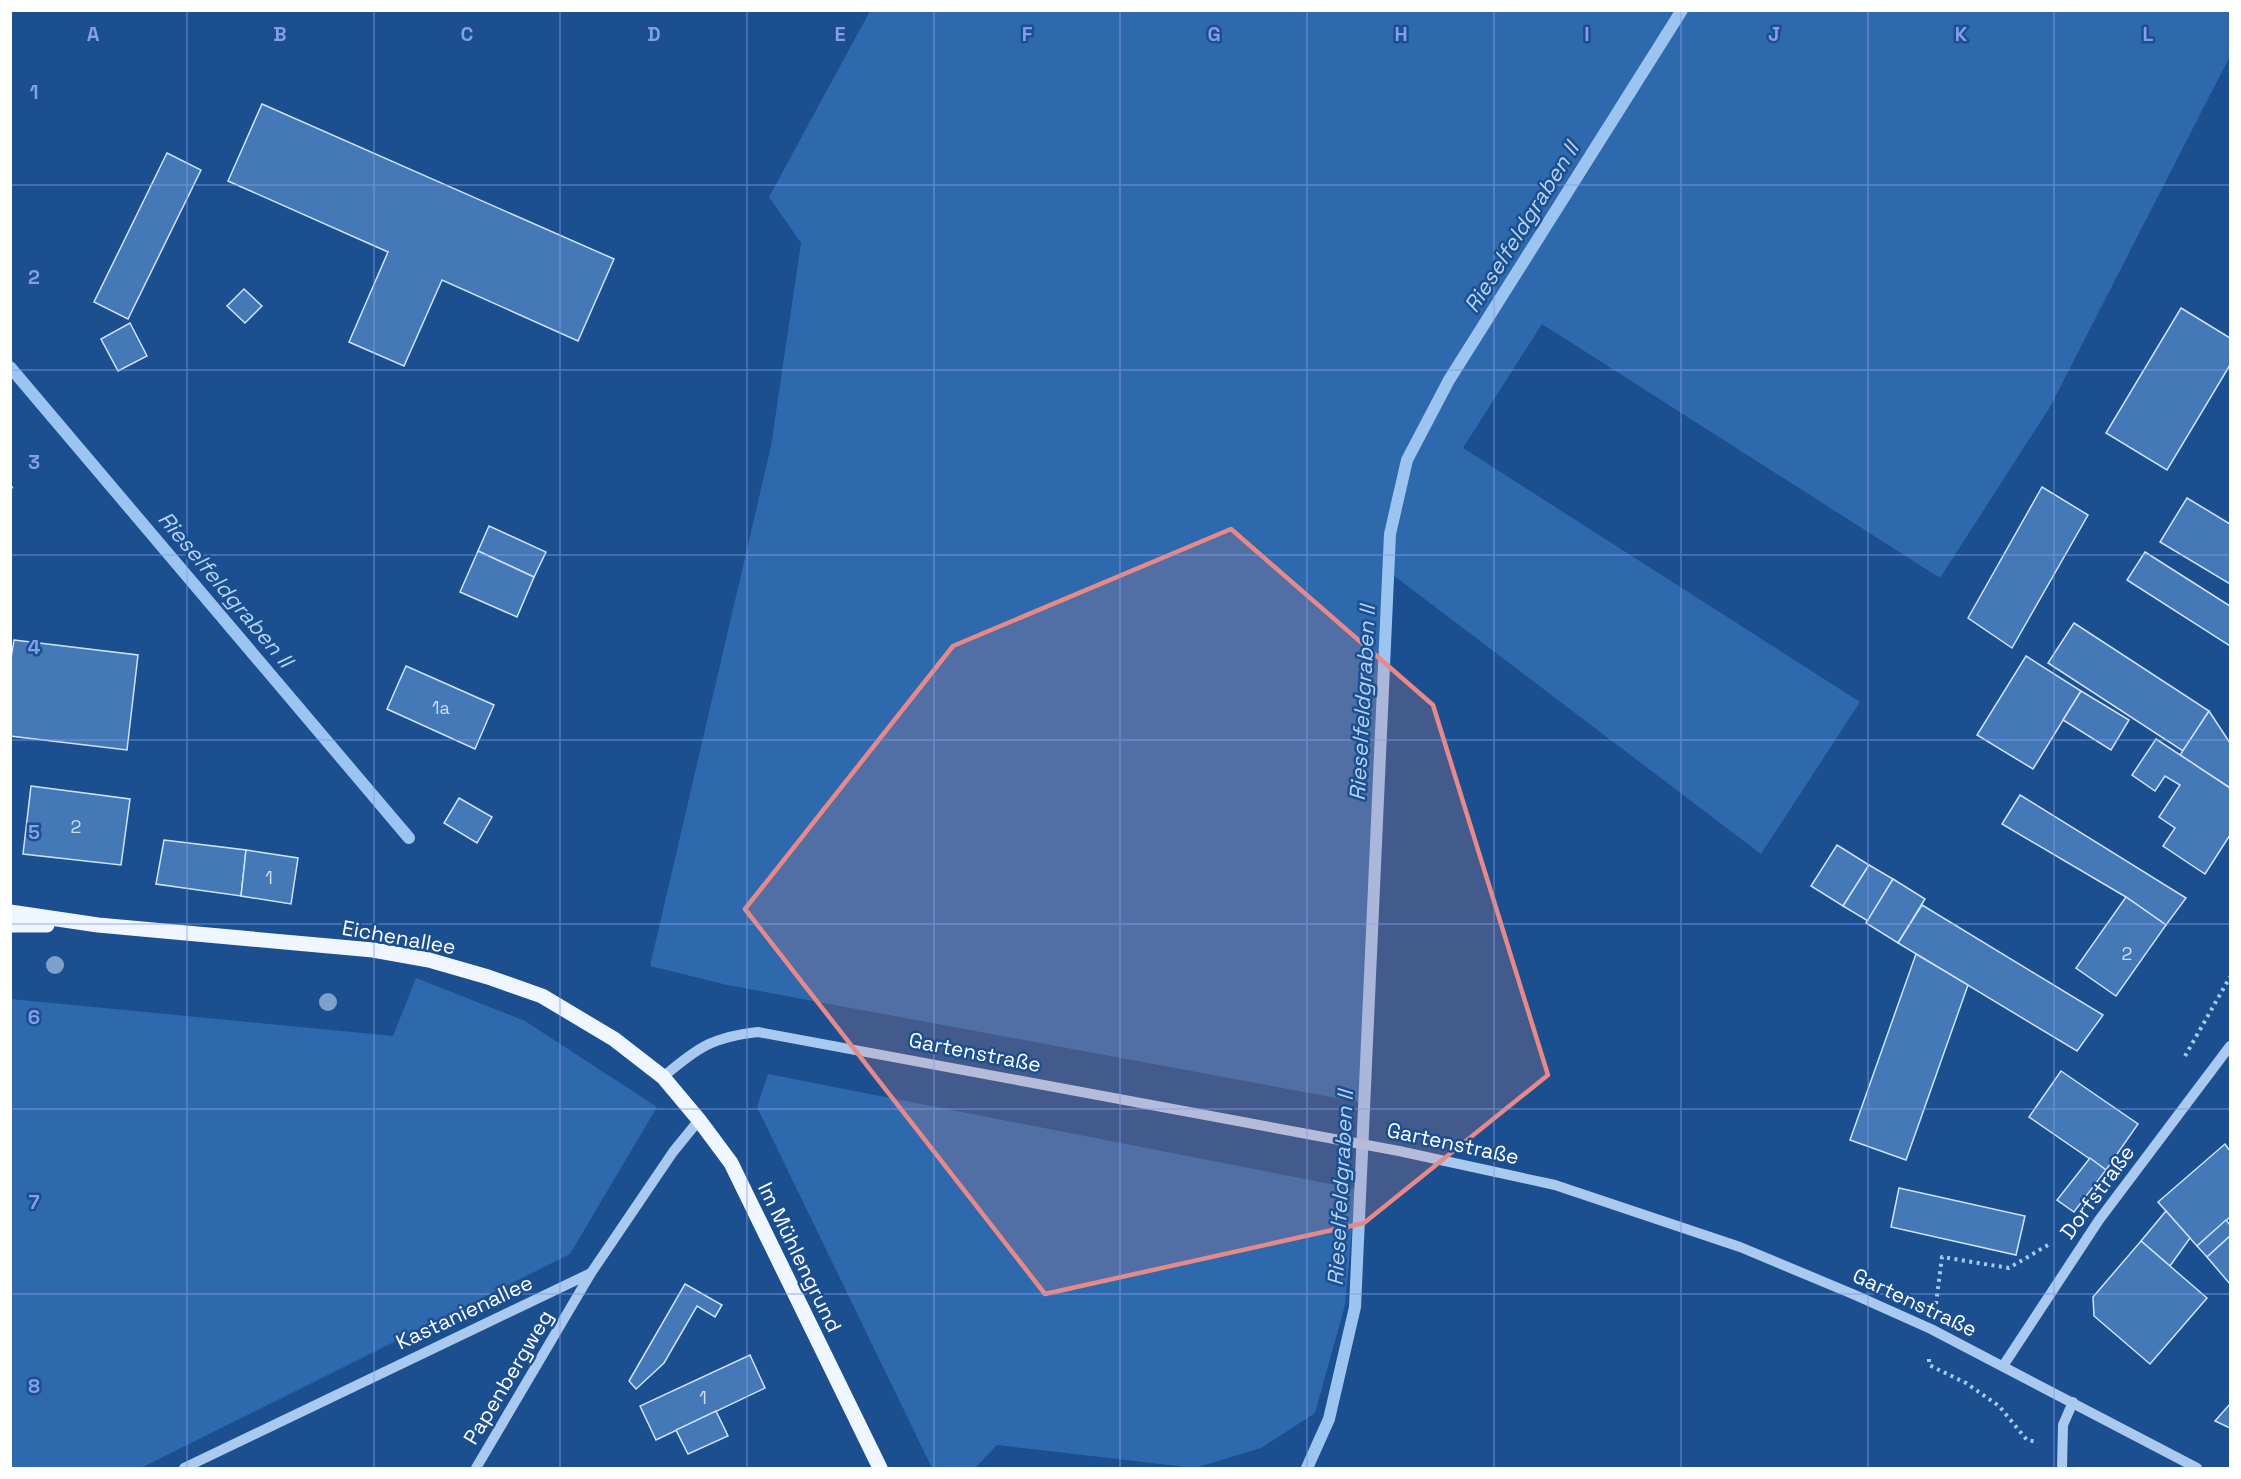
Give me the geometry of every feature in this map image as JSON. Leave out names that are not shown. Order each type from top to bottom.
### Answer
[{"type":"main road","name":"Eichenallee","points":[[10,912],[98,925],[373,950],[429,960],[542,996],[614,1039],[663,1077]]},
{"type":"main road","name":"Eichenallee","points":[[10,925],[98,925]]},
{"type":"main road","name":"Im Mühlengrund","points":[[663,1077],[731,1163],[880,1468]]},
{"type":"street","name":"Gartenstraße","points":[[663,1077],[696,1049],[728,1035],[758,1032],[1399,1151],[1555,1185],[1646,1214],[1787,1266],[1931,1329],[2197,1468]]},
{"type":"street","name":"Dorfstraße","points":[[2003,1366],[2098,1220],[2230,1046]]},
{"type":"street","points":[[591,1273],[673,1152],[699,1120]]},
{"type":"street","name":"Kastanienallee","points":[[184,1468],[591,1273]]},
{"type":"street","name":"Papenbergweg","points":[[476,1468],[591,1273]]},
{"type":"street","points":[[2062,1468],[2063,1425],[2073,1402]]},
{"type":"path","points":[[2180,1067],[2230,977]]},
{"type":"path","points":[[2054,1241],[2009,1268],[1942,1257],[1931,1329],[1929,1365],[1965,1383],[1999,1406],[2027,1440],[2062,1445]]},
{"type":"highlighted area","points":[[1231,529],[1433,705],[1548,1075],[1364,1223],[1045,1294],[745,909],[953,646]]},
{"type":"shaded area","points":[[2230,10],[2230,56],[2050,407],[1940,578],[1542,324],[1463,448],[1860,702],[1761,854],[1389,572],[1363,1103],[727,985],[650,966],[771,446],[801,243],[769,197],[870,11]]},
{"type":"shaded area","points":[[416,978],[525,1021],[657,1107],[570,1254],[141,1468],[11,1468],[11,999],[393,1036]]},
{"type":"shaded area","points":[[768,1074],[1356,1189],[1345,1305],[1315,1413],[1261,1448],[1195,1468],[997,1445],[975,1468],[932,1468],[757,1107]]},
{"type":"building","points":[[262,104],[614,259],[578,341],[442,280],[404,366],[349,342],[388,252],[228,181]]},
{"type":"building","points":[[167,153],[201,170],[128,319],[94,302]]},
{"type":"building","points":[[244,289],[262,306],[245,323],[227,306]]},
{"type":"building","points":[[2181,308],[2230,338],[2230,365],[2167,470],[2106,433]]},
{"type":"building","points":[[130,323],[147,356],[118,371],[101,339]]},
{"type":"building","points":[[2042,487],[2088,515],[2012,648],[1968,618]]},
{"type":"building","points":[[2187,498],[2230,524],[2230,584],[2160,542]]},
{"type":"building","points":[[489,526],[546,552],[534,577],[478,551]]},
{"type":"building","points":[[478,551],[534,577],[517,617],[460,592]]},
{"type":"building","points":[[2145,552],[2230,606],[2230,646],[2127,580]]},
{"type":"building","points":[[2074,623],[2209,711],[2183,751],[2048,663]]},
{"type":"building","points":[[14,640],[138,655],[127,750],[10,736],[10,665]]},
{"type":"building","points":[[2026,656],[2081,691],[2033,769],[1977,735]]},
{"type":"building","points":[[406,666],[494,705],[475,749],[387,709]]},
{"type":"building","points":[[2081,691],[2129,720],[2111,750],[2063,720]]},
{"type":"building","points":[[2209,711],[2230,743],[2230,788],[2180,755]]},
{"type":"building","points":[[2156,739],[2230,788],[2230,835],[2205,874],[2163,846],[2175,828],[2159,817],[2180,785],[2165,776],[2155,791],[2132,775]]},
{"type":"building","points":[[31,786],[130,799],[121,865],[23,854]]},
{"type":"building","points":[[2020,795],[2186,898],[2166,925],[2126,897],[2002,824]]},
{"type":"building","points":[[459,798],[492,817],[477,843],[444,823]]},
{"type":"building","points":[[164,840],[246,850],[241,896],[156,884]]},
{"type":"building","points":[[1837,845],[1869,865],[1843,906],[1811,886]]},
{"type":"building","points":[[246,850],[298,858],[291,904],[241,896]]},
{"type":"building","points":[[1869,865],[1893,879],[1868,921],[1843,906]]},
{"type":"building","points":[[1893,879],[1925,899],[1898,943],[1866,923]]},
{"type":"building","points":[[2126,897],[2166,925],[2116,996],[2076,968]]},
{"type":"building","points":[[1922,905],[2103,1015],[2077,1051],[1898,943]]},
{"type":"building","points":[[1916,954],[1968,985],[1906,1160],[1850,1140]]},
{"type":"building","points":[[2061,1071],[2138,1124],[2106,1170],[2029,1117]]},
{"type":"building","points":[[2225,1144],[2230,1151],[2230,1217],[2197,1246],[2158,1202]]},
{"type":"building","points":[[2090,1158],[2106,1170],[2074,1212],[2057,1200]]},
{"type":"building","points":[[1899,1188],[2025,1216],[2016,1255],[1891,1227]]},
{"type":"building","points":[[2166,1211],[2190,1238],[2170,1266],[2141,1241]]},
{"type":"building","points":[[2226,1220],[2230,1225],[2230,1236],[2207,1257],[2197,1246]]},
{"type":"building","points":[[2230,1236],[2230,1284],[2207,1257]]},
{"type":"building","points":[[2141,1241],[2207,1298],[2150,1364],[2094,1316],[2093,1297]]},
{"type":"building","points":[[685,1284],[722,1305],[715,1317],[697,1306],[664,1363],[636,1389],[629,1381]]},
{"type":"building","points":[[750,1355],[765,1388],[656,1440],[640,1406]]},
{"type":"building","points":[[2230,1404],[2230,1428],[2215,1421]]},
{"type":"building","points":[[716,1411],[728,1436],[688,1454],[676,1430]]},
{"type":"waterway","name":"Rieselfeldgraben II","points":[[1307,1468],[1329,1419],[1355,1307],[1390,534],[1407,460],[1449,380],[1682,10]]},
{"type":"waterway","name":"Rieselfeldgraben II","points":[[10,367],[409,838]]}]
